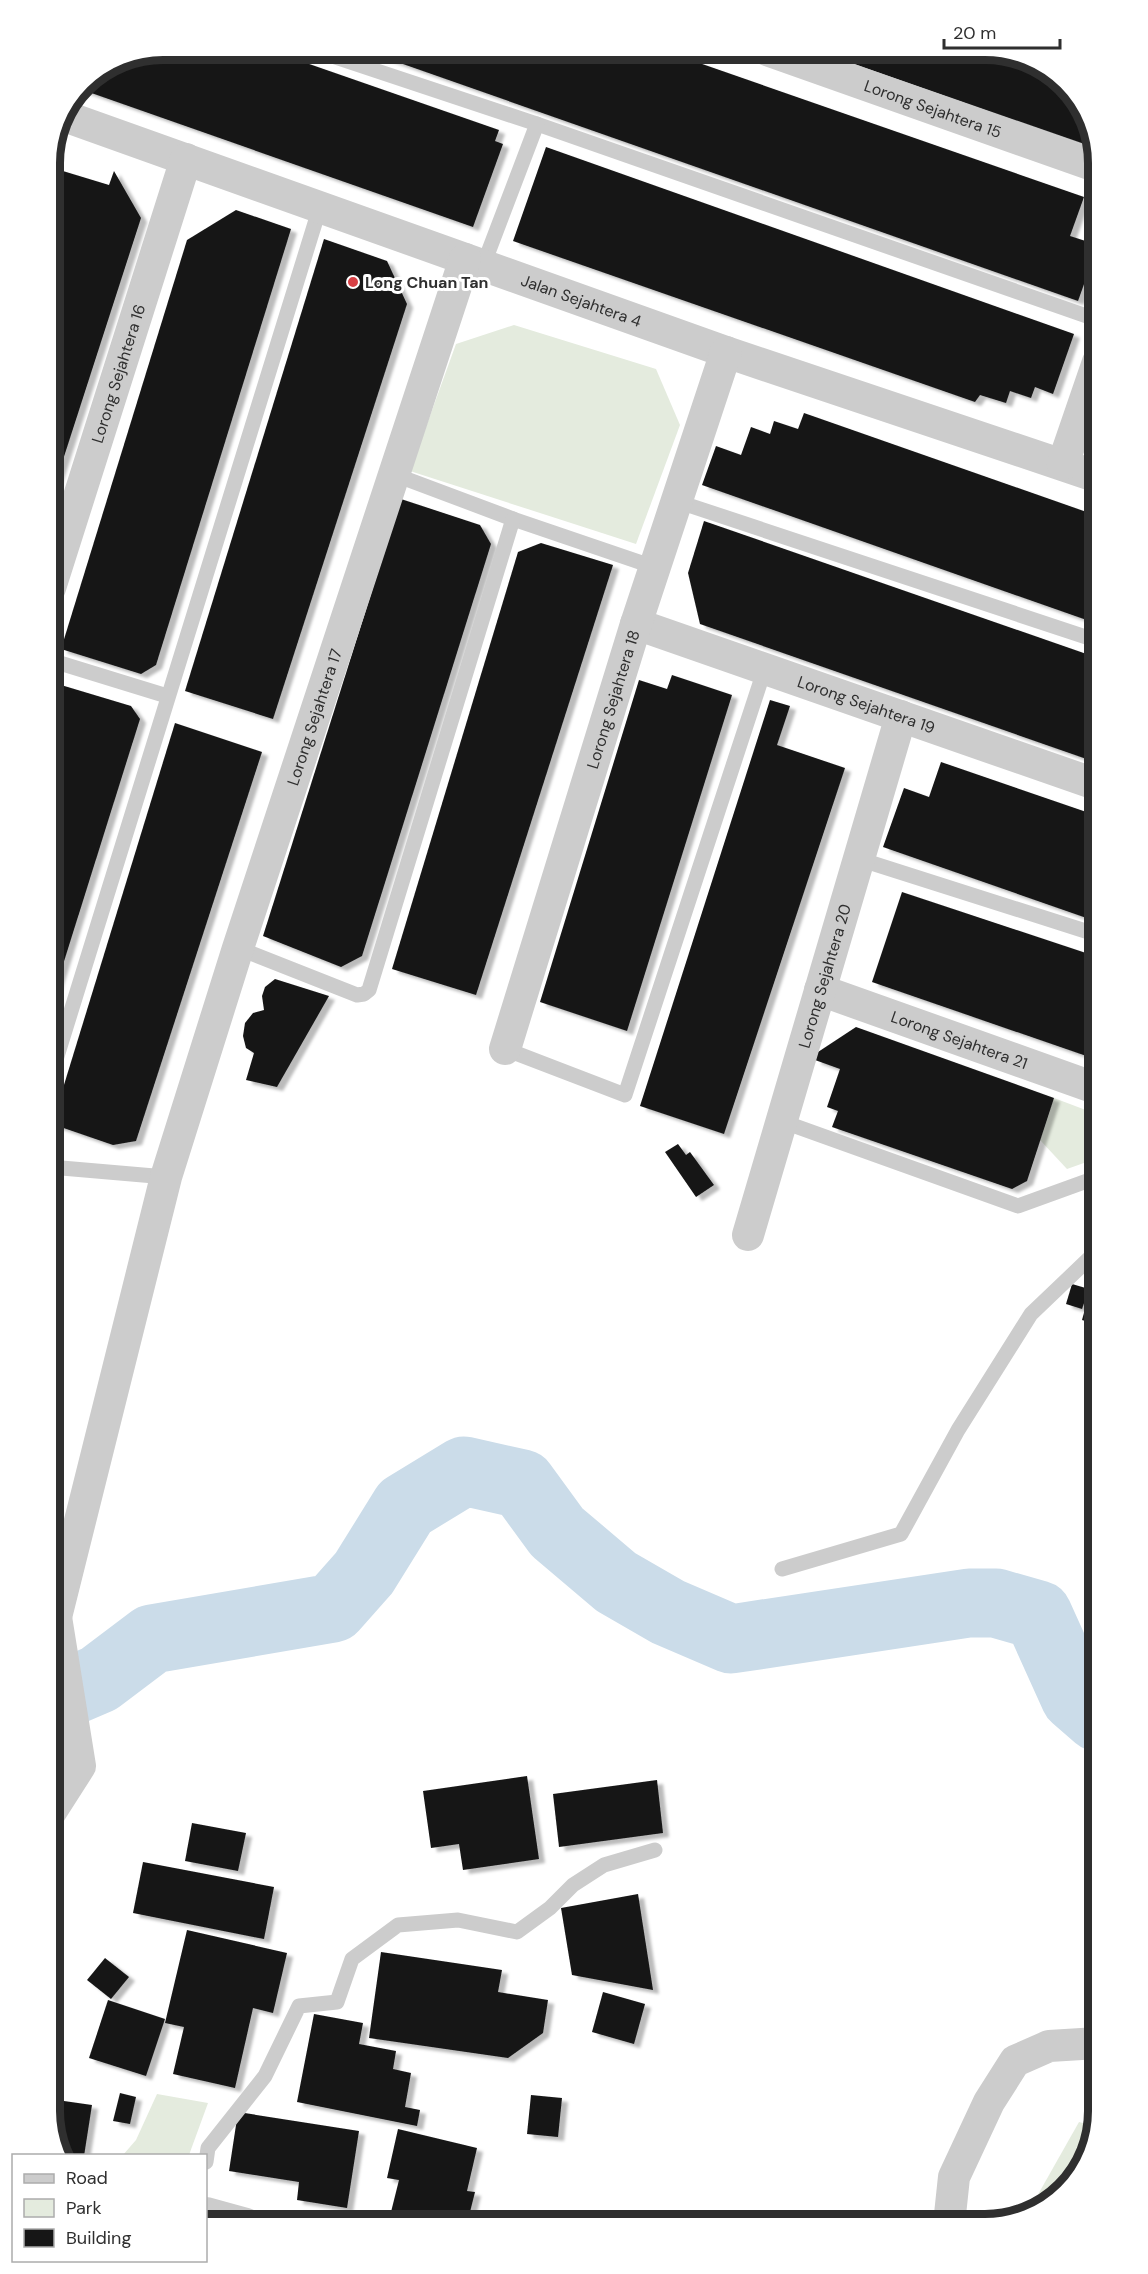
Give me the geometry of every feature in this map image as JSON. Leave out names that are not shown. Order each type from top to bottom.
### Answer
[{"type":"street","name":"Lorong Sejahtera 15","points":[[794,60],[1088,164]]},
{"type":"street","name":"Jalan Sejahtera 4","points":[[71,118],[726,352],[1088,473]]},
{"type":"street","name":"Lorong Sejahtera 16","points":[[60,556],[186,159]]},
{"type":"street","name":"Lorong Sejahtera 17","points":[[60,1595],[166,1177],[238,948],[393,474],[474,262]]},
{"type":"street","name":"Lorong Sejahtera 18","points":[[505,1049],[654,567],[726,352]]},
{"type":"street","points":[[1063,464],[1088,391]]},
{"type":"street","name":"Lorong Sejahtera 19","points":[[636,624],[1088,781]]},
{"type":"street","name":"Lorong Sejahtera 20","points":[[748,1235],[901,716]]},
{"type":"street","name":"Lorong Sejahtera 21","points":[[820,990],[1088,1085]]},
{"type":"street","points":[[60,1653],[80,1766],[60,1797]]},
{"type":"street","points":[[950,2214],[954,2177],[989,2102],[1015,2061],[1049,2046],[1088,2044]]},
{"type":"lane","points":[[345,60],[537,124],[1088,317]]},
{"type":"lane","points":[[474,262],[537,124]]},
{"type":"lane","points":[[60,1046],[320,207]]},
{"type":"lane","points":[[393,474],[513,519],[654,567]]},
{"type":"lane","points":[[676,501],[1088,638]]},
{"type":"lane","points":[[238,948],[357,995],[369,990],[513,519]]},
{"type":"lane","points":[[60,663],[167,696]]},
{"type":"lane","points":[[505,1049],[625,1095],[765,668]]},
{"type":"lane","points":[[859,859],[1088,932]]},
{"type":"lane","points":[[781,1121],[1018,1206],[1088,1181]]},
{"type":"lane","points":[[60,1168],[166,1177]]},
{"type":"lane","points":[[782,1569],[901,1534],[958,1430],[1031,1314],[1088,1260]]},
{"type":"lane","points":[[207,2155],[208,2148],[264,2076],[298,2006],[337,2002],[352,1959],[398,1925],[458,1920],[517,1932],[550,1908],[573,1885],[604,1865],[655,1850]]},
{"type":"green space","points":[[514,325],[656,369],[680,425],[636,544],[410,471],[456,344]]},
{"type":"green space","points":[[1054,1098],[1088,1111],[1088,1162],[1067,1169],[1040,1140]]},
{"type":"green space","points":[[157,2094],[208,2103],[189,2154],[124,2154],[136,2140]]},
{"type":"green space","points":[[1079,2122],[1087,2124],[1080,2151],[1071,2168],[1053,2188],[1034,2201]]},
{"type":"building","points":[[298,60],[499,130],[495,141],[503,144],[473,227],[89,92],[111,74],[143,62]]},
{"type":"building","points":[[391,60],[691,60],[1084,197],[1070,236],[1088,242],[1088,273],[1078,301]]},
{"type":"building","points":[[843,60],[992,60],[1018,65],[1042,77],[1062,95],[1080,123],[1086,145]]},
{"type":"building","points":[[546,147],[1074,334],[1053,394],[1035,387],[1031,398],[1010,391],[1006,403],[980,395],[975,402],[513,241]]},
{"type":"building","points":[[60,170],[109,185],[114,171],[141,218],[60,469]]},
{"type":"building","points":[[236,210],[291,229],[156,665],[141,674],[61,649],[187,240]]},
{"type":"building","points":[[324,239],[387,261],[407,304],[273,719],[185,691]]},
{"type":"building","points":[[804,413],[1088,512],[1088,620],[702,485],[716,446],[741,455],[751,427],[770,434],[774,421],[798,429]]},
{"type":"building","points":[[401,499],[480,525],[491,544],[362,956],[341,967],[263,936]]},
{"type":"building","points":[[704,521],[1088,655],[1088,760],[700,624],[688,573]]},
{"type":"building","points":[[541,543],[613,565],[476,995],[392,969],[518,552]]},
{"type":"building","points":[[672,675],[732,695],[627,1031],[540,1002],[639,680],[667,689]]},
{"type":"building","points":[[60,685],[131,706],[140,719],[60,974]]},
{"type":"building","points":[[770,700],[790,706],[777,745],[845,768],[724,1134],[640,1106]]},
{"type":"building","points":[[175,723],[262,752],[136,1141],[113,1145],[60,1127],[60,1098]]},
{"type":"building","points":[[941,762],[1088,813],[1088,919],[883,847],[904,788],[929,797]]},
{"type":"building","points":[[902,892],[1088,954],[1088,1057],[872,982]]},
{"type":"building","points":[[275,979],[329,996],[277,1087],[246,1080],[254,1053],[246,1048],[243,1036],[245,1023],[253,1013],[264,1010],[262,996],[265,987]]},
{"type":"building","points":[[856,1027],[1054,1098],[1027,1181],[1012,1189],[832,1127],[838,1111],[827,1107],[840,1069],[815,1060],[818,1052]]},
{"type":"building","points":[[678,1144],[686,1155],[690,1152],[714,1185],[696,1197],[665,1152]]},
{"type":"building","points":[[1072,1284],[1088,1289],[1082,1309],[1066,1304]]},
{"type":"building","points":[[1087,1302],[1088,1302],[1088,1322],[1082,1320]]},
{"type":"building","points":[[527,1776],[539,1859],[463,1870],[459,1844],[431,1848],[423,1791]]},
{"type":"building","points":[[657,1780],[663,1833],[559,1847],[553,1794]]},
{"type":"building","points":[[192,1823],[246,1833],[238,1871],[185,1861]]},
{"type":"building","points":[[143,1862],[274,1887],[264,1939],[133,1913]]},
{"type":"building","points":[[638,1894],[653,1990],[572,1975],[561,1908]]},
{"type":"building","points":[[187,1930],[287,1953],[273,2013],[253,2008],[235,2088],[173,2074],[184,2027],[165,2023]]},
{"type":"building","points":[[381,1952],[502,1970],[498,1992],[548,2000],[543,2033],[508,2058],[369,2038]]},
{"type":"building","points":[[105,1958],[129,1977],[111,1999],[87,1980]]},
{"type":"building","points":[[603,1992],[645,2004],[634,2044],[592,2032]]},
{"type":"building","points":[[108,2000],[165,2019],[146,2076],[89,2058]]},
{"type":"building","points":[[314,2014],[363,2023],[359,2044],[396,2051],[393,2069],[411,2073],[405,2107],[420,2110],[417,2126],[297,2102]]},
{"type":"building","points":[[120,2093],[136,2097],[130,2124],[113,2121]]},
{"type":"building","points":[[531,2095],[562,2098],[558,2137],[527,2134]]},
{"type":"building","points":[[60,2100],[92,2105],[84,2154],[70,2154],[62,2131]]},
{"type":"building","points":[[238,2112],[359,2131],[347,2208],[297,2200],[299,2182],[229,2171]]},
{"type":"building","points":[[398,2129],[477,2148],[467,2191],[475,2192],[470,2214],[390,2214],[399,2180],[387,2178]]},
{"type":"waterway","points":[[60,1696],[99,1679],[152,1639],[333,1608],[364,1573],[405,1507],[464,1471],[522,1484],[557,1532],[616,1582],[668,1612],[731,1639],[969,1603],[996,1603],[1038,1615],[1075,1697],[1088,1708]]},
{"type":"place","name":"Long Chuan Tan","points":[[353,282]]}]
